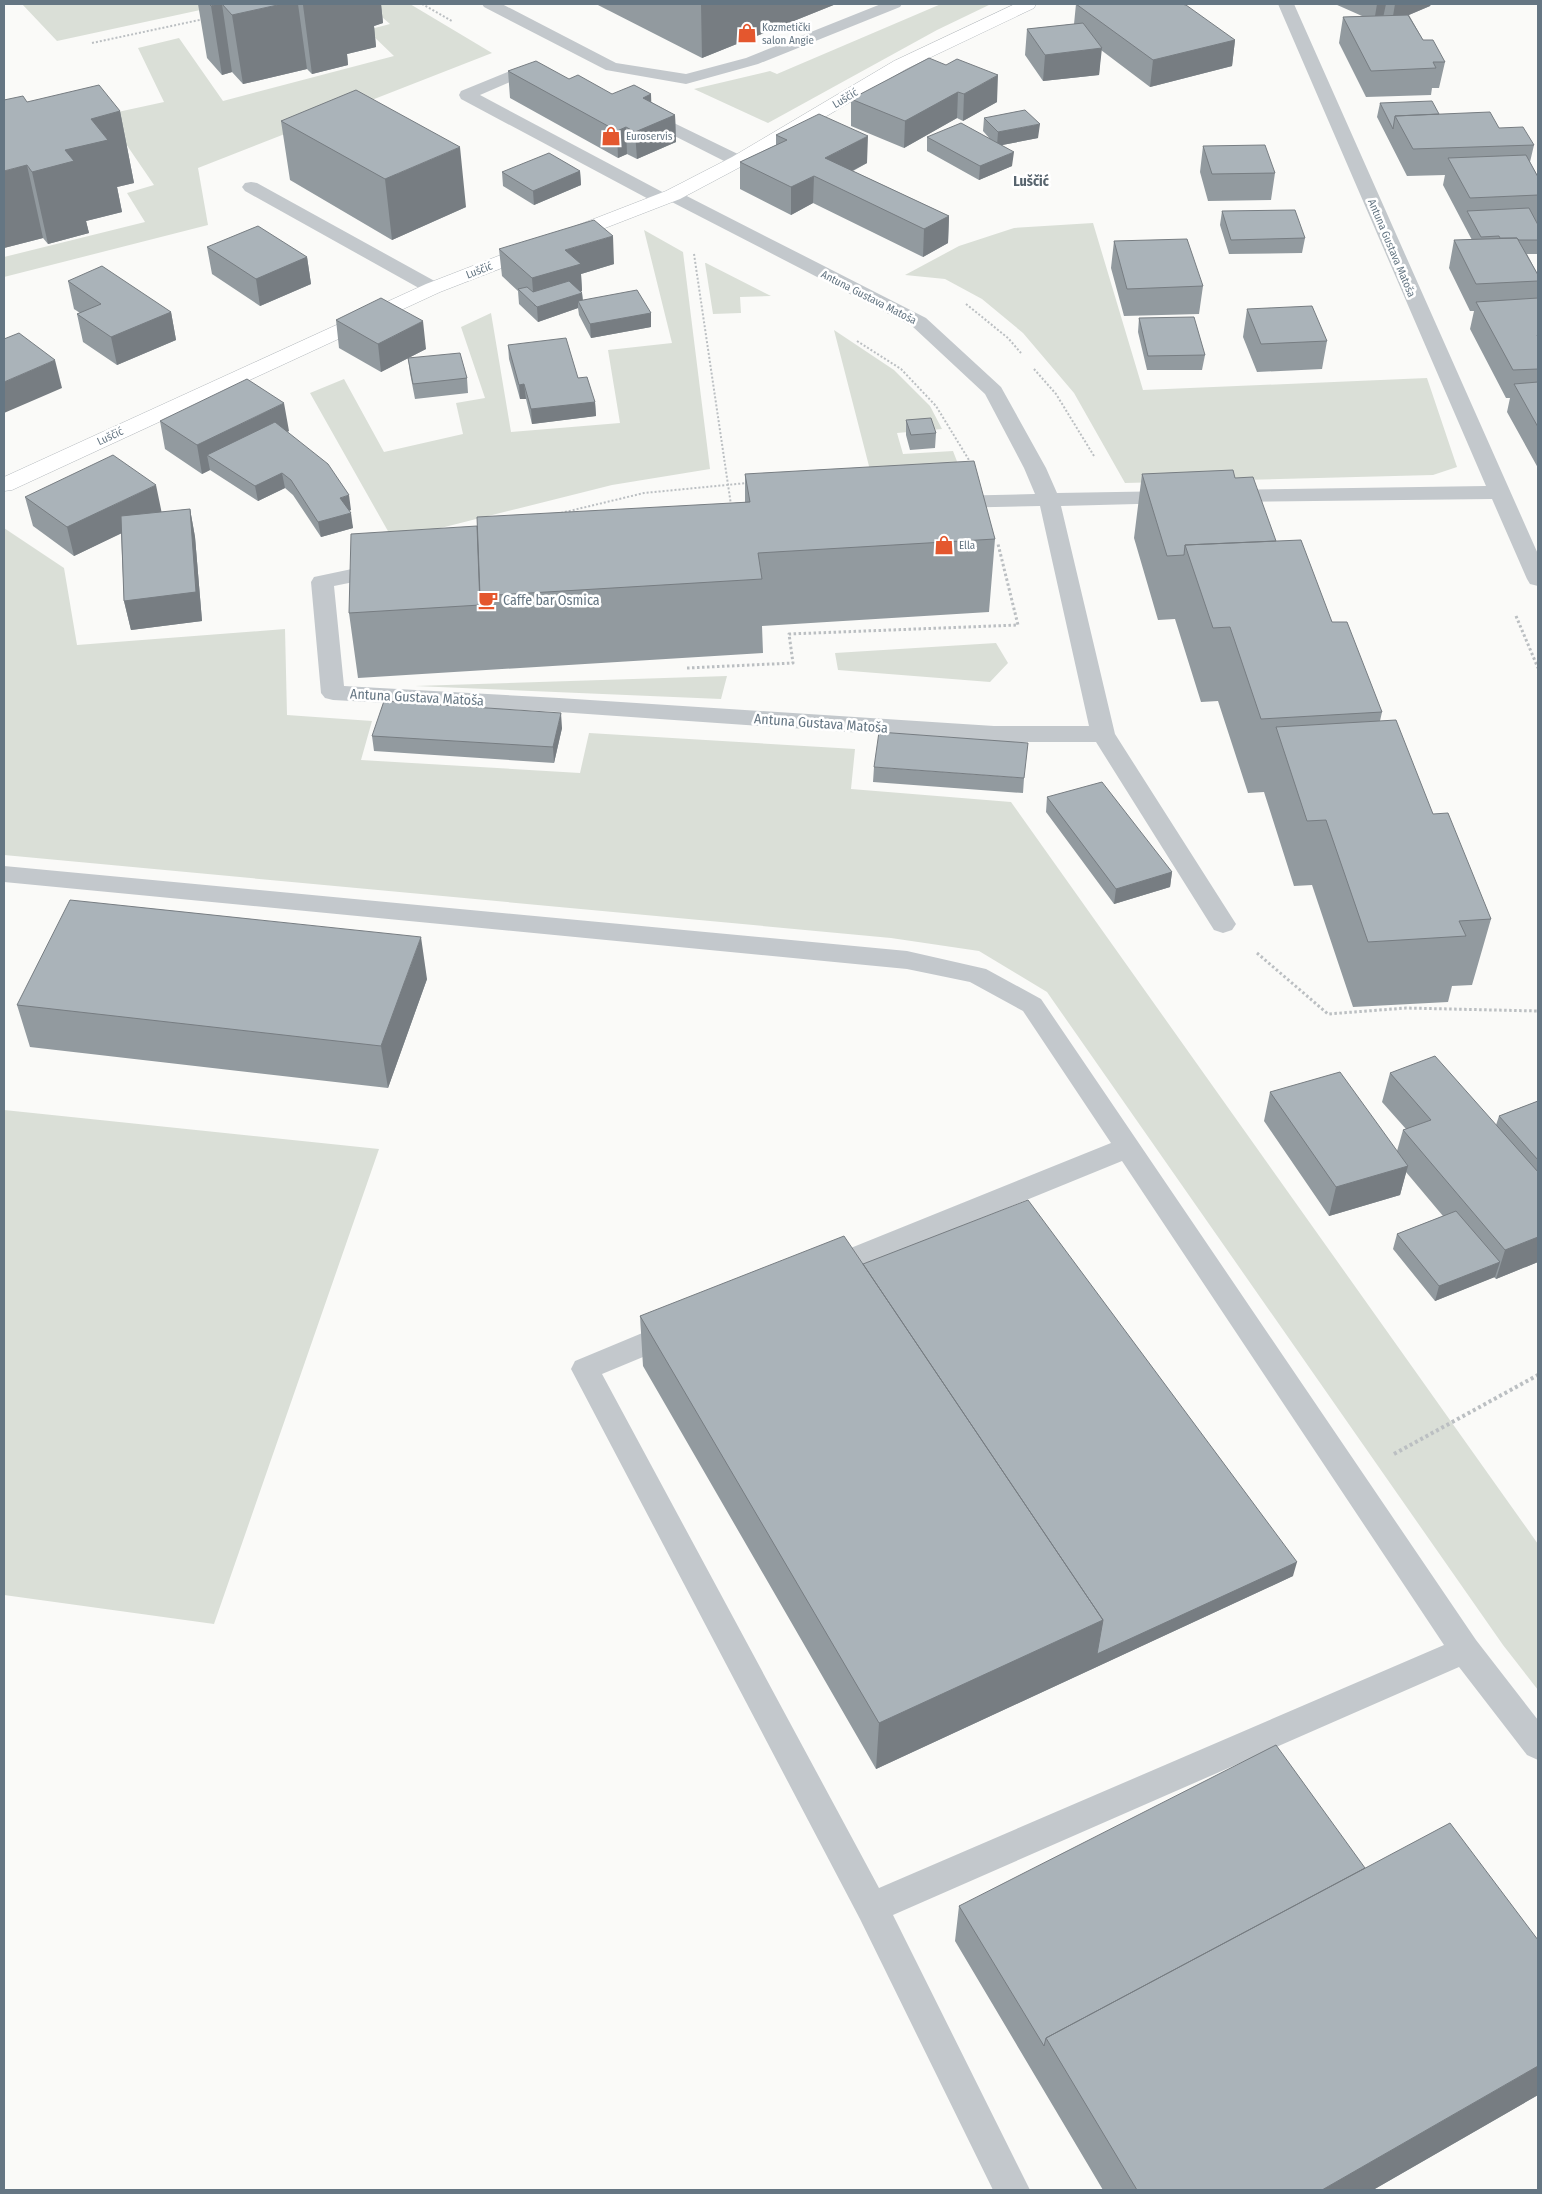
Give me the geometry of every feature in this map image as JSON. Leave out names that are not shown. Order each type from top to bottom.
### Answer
[{"type":"main road","name":"Luščić","points":[[4,485],[433,288],[667,197],[738,161],[900,66],[1028,4]]},
{"type":"street","name":"Antuna Gustava Matoša","points":[[1286,4],[1498,492],[1538,579]]},
{"type":"street","name":"Antuna Gustava Matoša","points":[[667,197],[919,322],[994,391],[1035,468],[1049,500],[1103,734],[1223,924]]},
{"type":"street","points":[[927,503],[1498,492]]},
{"type":"street","name":"Antuna Gustava Matoša","points":[[403,565],[322,582],[333,692],[994,734],[1103,734]]},
{"type":"lane","points":[[490,4],[612,68],[686,79],[752,62],[894,4]]},
{"type":"lane","points":[[560,92],[517,73],[467,95],[667,197]]},
{"type":"lane","points":[[628,105],[738,161]]},
{"type":"lane","points":[[252,187],[433,288]]},
{"type":"lane","points":[[4,874],[907,960],[977,975],[1032,1005],[1465,1650],[1538,1745]]},
{"type":"lane","points":[[797,1282],[1129,1147]]},
{"type":"lane","points":[[695,1324],[585,1369],[872,1908],[1012,2190]]},
{"type":"lane","points":[[872,1908],[1465,1650]]},
{"type":"path","points":[[92,43],[208,18]]},
{"type":"path","points":[[702,256],[694,251],[733,513]]},
{"type":"path","points":[[684,668],[793,663],[789,634],[1018,626],[986,501],[975,471],[936,406],[901,369],[855,339]]},
{"type":"path","points":[[558,514],[644,493],[756,483]]},
{"type":"path","points":[[1223,924],[1328,1014],[1406,1008],[1538,1011]]},
{"type":"path","points":[[1350,1478],[1538,1375]]},
{"type":"shaded area","points":[[22,4],[228,4],[57,41]]},
{"type":"shaded area","points":[[367,4],[410,4],[492,53],[198,168],[208,225],[4,277],[4,257],[145,222],[127,193],[154,185],[126,144],[67,123],[164,102],[138,48],[179,38],[223,101],[394,56],[367,30],[390,24]]},
{"type":"shaded area","points":[[941,4],[991,4],[937,30],[768,123],[694,89],[770,71],[777,74]]},
{"type":"shaded area","points":[[1093,223],[1143,390],[1427,378],[1457,467],[1433,475],[1125,483],[1074,393],[1023,333],[982,299],[945,279],[905,275],[959,246],[1014,228]]},
{"type":"shaded area","points":[[644,230],[683,252],[710,469],[612,485],[393,540],[310,393],[344,379],[384,452],[463,434],[456,403],[485,398],[461,327],[491,313],[511,432],[620,423],[608,350],[672,343]]},
{"type":"shaded area","points":[[705,263],[771,296],[740,297],[741,313],[713,314]]},
{"type":"shaded area","points":[[834,330],[894,370],[930,406],[942,429],[897,433],[903,454],[953,451],[958,464],[870,470]]},
{"type":"shaded area","points":[[4,528],[64,568],[77,645],[285,629],[287,715],[372,721],[361,760],[580,773],[589,733],[855,749],[851,789],[1011,802],[1538,1544],[1538,1690],[1503,1645],[1047,992],[979,951],[891,938],[4,855]]},
{"type":"shaded area","points":[[996,643],[1008,663],[990,682],[838,670],[835,653]]},
{"type":"shaded area","points":[[727,676],[721,699],[415,686]]},
{"type":"shaded area","points":[[4,1110],[379,1149],[214,1624],[4,1595]]},
{"type":"building","points":[[222,4],[282,4],[232,15]]},
{"type":"building","points":[[1076,4],[1186,5],[1235,40],[1153,60]]},
{"type":"building","points":[[1408,15],[1423,40],[1433,40],[1445,62],[1433,62],[1436,68],[1371,71],[1343,17]]},
{"type":"building","points":[[1083,23],[1102,48],[1045,55],[1027,29]]},
{"type":"building","points":[[929,58],[946,65],[957,59],[998,75],[964,94],[958,92],[905,121],[851,99]]},
{"type":"building","points":[[536,61],[569,79],[578,75],[612,94],[634,85],[651,94],[643,98],[675,115],[635,132],[626,127],[617,131],[508,71]]},
{"type":"building","points":[[99,85],[120,111],[91,119],[108,140],[65,150],[74,161],[32,172],[27,165],[4,171],[4,100],[23,96],[27,102]]},
{"type":"building","points":[[356,90],[460,147],[385,179],[281,121]]},
{"type":"building","points":[[1432,101],[1439,114],[1395,116],[1393,129],[1380,103]]},
{"type":"building","points":[[1025,110],[1040,124],[998,132],[984,118]]},
{"type":"building","points":[[1490,112],[1499,128],[1523,127],[1534,145],[1413,149],[1395,116]]},
{"type":"building","points":[[819,114],[868,136],[825,158],[949,216],[924,229],[814,176],[791,187],[740,162],[787,140],[776,135]]},
{"type":"building","points":[[961,123],[1014,152],[980,166],[927,137]]},
{"type":"building","points":[[1265,145],[1275,173],[1212,174],[1203,146]]},
{"type":"building","points":[[549,153],[580,171],[533,191],[502,172]]},
{"type":"building","points":[[1526,155],[1538,177],[1538,195],[1470,198],[1448,158]]},
{"type":"building","points":[[1529,208],[1538,225],[1538,240],[1519,240],[1517,238],[1500,238],[1499,236],[1481,237],[1467,211]]},
{"type":"building","points":[[1295,210],[1305,238],[1231,240],[1222,211]]},
{"type":"building","points":[[594,220],[613,236],[565,250],[581,264],[532,278],[499,249]]},
{"type":"building","points":[[258,226],[307,257],[256,279],[207,247]]},
{"type":"building","points":[[1517,238],[1538,275],[1538,281],[1476,284],[1454,240]]},
{"type":"building","points":[[1187,239],[1203,286],[1127,289],[1114,241]]},
{"type":"building","points":[[102,266],[171,312],[111,337],[77,314],[101,304],[68,281]]},
{"type":"building","points":[[569,281],[582,293],[537,307],[518,289],[527,287],[533,292]]},
{"type":"building","points":[[637,290],[651,313],[590,324],[578,301]]},
{"type":"building","points":[[381,298],[423,321],[378,344],[336,320]]},
{"type":"building","points":[[1538,298],[1538,369],[1513,370],[1476,302]]},
{"type":"building","points":[[1312,306],[1327,341],[1261,344],[1247,309]]},
{"type":"building","points":[[1194,317],[1205,355],[1148,356],[1139,318]]},
{"type":"building","points":[[19,333],[55,360],[4,382],[4,339]]},
{"type":"building","points":[[566,338],[578,378],[587,377],[595,402],[531,409],[524,384],[519,385],[508,345]]},
{"type":"building","points":[[460,353],[467,378],[413,384],[408,358]]},
{"type":"building","points":[[247,379],[284,403],[197,445],[160,421]]},
{"type":"building","points":[[1538,382],[1538,427],[1514,384]]},
{"type":"building","points":[[931,418],[936,433],[911,435],[906,420]]},
{"type":"building","points":[[275,422],[328,464],[349,495],[340,498],[351,513],[318,522],[291,480],[282,473],[255,486],[207,455]]},
{"type":"building","points":[[113,455],[156,485],[67,527],[25,497]]},
{"type":"building","points":[[974,461],[995,539],[758,553],[762,579],[480,596],[477,517],[750,502],[745,474]]},
{"type":"building","points":[[1233,470],[1235,478],[1253,477],[1276,541],[1185,545],[1184,555],[1167,556],[1142,474]]},
{"type":"building","points":[[190,509],[196,592],[124,601],[121,516]]},
{"type":"building","points":[[477,526],[480,605],[349,613],[351,534]]},
{"type":"building","points":[[1301,540],[1332,622],[1347,622],[1382,712],[1261,719],[1230,627],[1213,628],[1185,545]]},
{"type":"building","points":[[384,701],[561,713],[553,747],[372,736]]},
{"type":"building","points":[[1396,720],[1433,814],[1448,813],[1491,919],[1459,921],[1466,936],[1368,942],[1326,820],[1307,821],[1276,727]]},
{"type":"building","points":[[879,732],[1028,743],[1024,778],[874,767]]},
{"type":"building","points":[[1102,782],[1172,872],[1116,889],[1047,797]]},
{"type":"building","points":[[70,900],[421,937],[381,1046],[17,1005]]},
{"type":"building","points":[[1435,1056],[1538,1172],[1538,1237],[1505,1250],[1403,1130],[1431,1120],[1390,1073]]},
{"type":"building","points":[[1340,1072],[1408,1166],[1336,1187],[1270,1092]]},
{"type":"building","points":[[1538,1101],[1538,1160],[1499,1116]]},
{"type":"building","points":[[1028,1200],[1297,1562],[1097,1654],[1103,1620],[863,1264]]},
{"type":"building","points":[[1456,1211],[1500,1262],[1439,1286],[1397,1234]]},
{"type":"building","points":[[844,1236],[1103,1620],[879,1723],[640,1316]]},
{"type":"building","points":[[1276,1745],[1365,1868],[1046,2038],[1044,2046],[959,1906]]},
{"type":"building","points":[[1450,1823],[1538,1940],[1538,2066],[1322,2190],[1137,2190],[1046,2038]]},
{"type":"place","name":"Kozmetički salon Angie","points":[[747,33]]},
{"type":"place","name":"Euroservis","points":[[611,136]]},
{"type":"place","name":"Ella","points":[[944,545]]},
{"type":"place","name":"Caffe bar Osmica","points":[[488,600]]},
{"type":"district","name":"Luščić","points":[[1031,181]]}]
